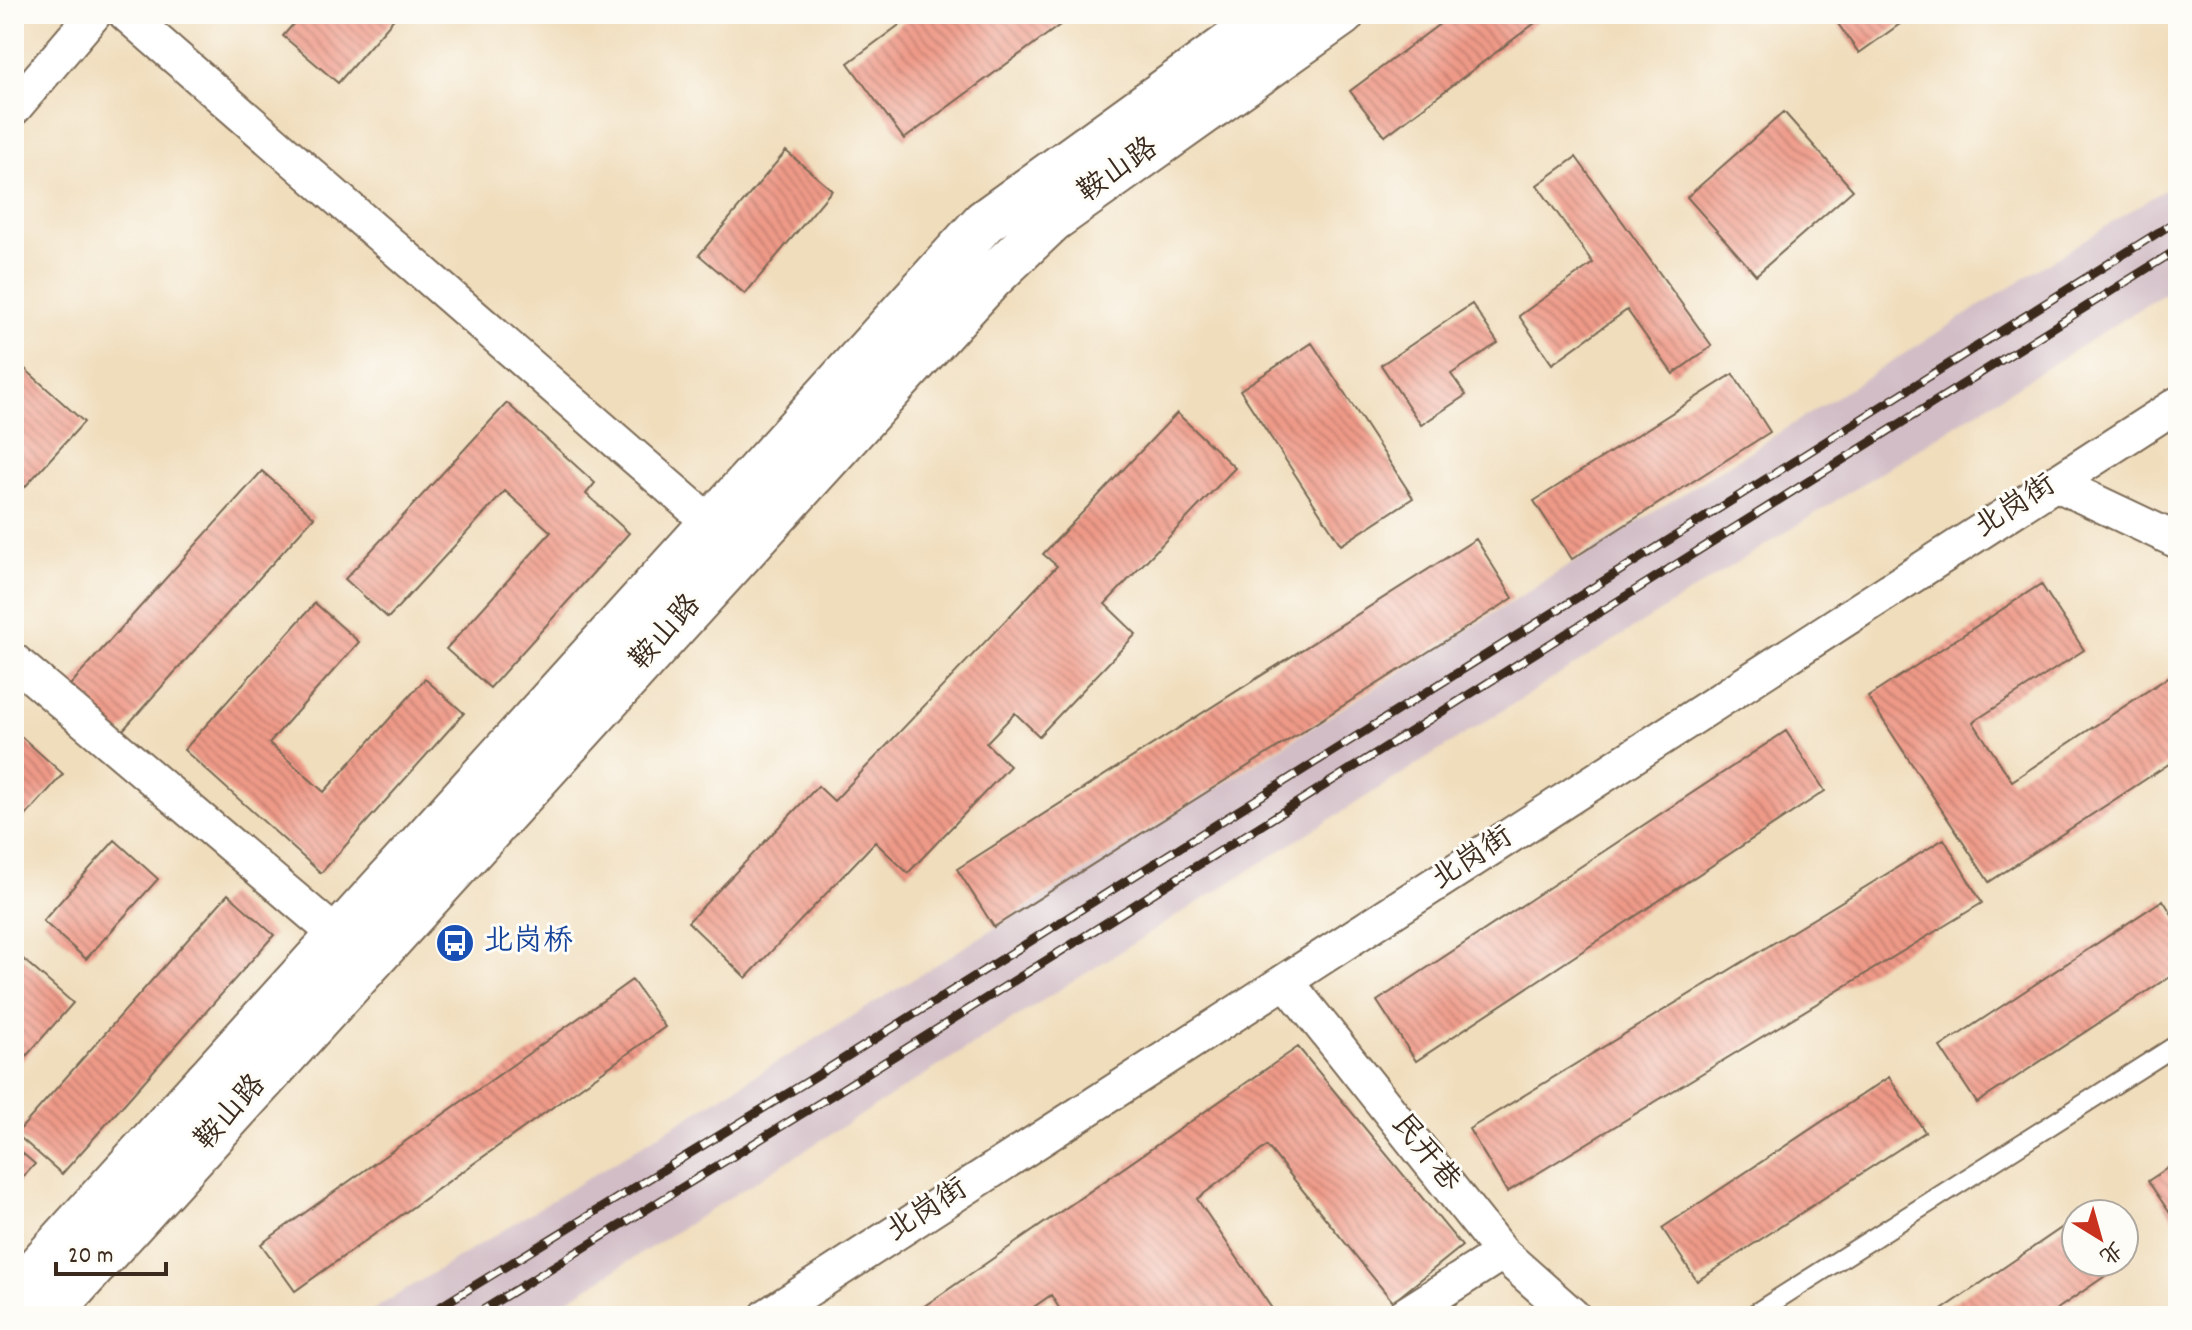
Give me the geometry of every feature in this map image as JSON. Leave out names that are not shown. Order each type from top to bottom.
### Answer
[{"type":"main road","name":"鞍山路","points":[[52,1314],[727,537],[984,222],[1272,14]]},
{"type":"main road","name":"鞍山路","points":[[14,1294],[338,936],[727,537],[991,278],[1052,220],[1342,14]]},
{"type":"street","points":[[14,108],[94,14]]},
{"type":"street","points":[[126,14],[727,537]]},
{"type":"street","name":"北岗街","points":[[767,1316],[2178,404]]},
{"type":"street","points":[[2055,483],[2178,541]]},
{"type":"street","points":[[14,661],[338,936]]},
{"type":"street","name":"民开巷","points":[[1286,981],[1502,1253],[1573,1316]]},
{"type":"street","points":[[1403,1316],[1502,1253]]},
{"type":"lane","points":[[1751,1316],[2178,1044]]},
{"type":"shaded area","points":[[2178,181],[2178,285],[542,1316],[355,1316],[371,1311],[928,970]]},
{"type":"building","points":[[302,14],[398,14],[338,83],[283,36]]},
{"type":"building","points":[[914,14],[1075,14],[904,139],[848,63]]},
{"type":"building","points":[[1453,14],[1547,14],[1385,136],[1350,91]]},
{"type":"building","points":[[1831,14],[1914,14],[1859,53]]},
{"type":"building","points":[[1784,112],[1853,190],[1756,275],[1687,197]]},
{"type":"building","points":[[786,151],[832,190],[745,294],[699,255]]},
{"type":"building","points":[[1576,157],[1712,346],[1673,374],[1627,310],[1552,364],[1519,316],[1593,263],[1537,185]]},
{"type":"building","points":[[1472,304],[1498,343],[1451,374],[1466,395],[1421,425],[1381,365]]},
{"type":"building","points":[[1312,343],[1413,498],[1341,545],[1240,390]]},
{"type":"building","points":[[14,359],[84,422],[14,499]]},
{"type":"building","points":[[1733,374],[1770,432],[1572,559],[1534,501]]},
{"type":"building","points":[[507,403],[595,483],[586,494],[629,533],[490,688],[446,649],[551,532],[505,491],[388,618],[345,579]]},
{"type":"building","points":[[1177,413],[1235,468],[1105,604],[1136,634],[1039,736],[1015,713],[986,743],[1010,766],[908,873],[875,842],[746,978],[688,922],[818,786],[834,801],[1057,566],[1043,554]]},
{"type":"building","points":[[262,471],[314,517],[114,740],[62,694]]},
{"type":"building","points":[[1476,539],[1513,598],[994,927],[957,869]]},
{"type":"building","points":[[2041,584],[2084,650],[1973,722],[2012,781],[2173,674],[2178,682],[2178,758],[1989,882],[1868,697]]},
{"type":"building","points":[[315,603],[359,642],[269,743],[324,792],[425,679],[464,713],[321,873],[184,750]]},
{"type":"building","points":[[14,730],[63,774],[14,829]]},
{"type":"building","points":[[1786,731],[1825,791],[1416,1061],[1377,1001]]},
{"type":"building","points":[[1944,839],[1982,903],[1507,1192],[1469,1129]]},
{"type":"building","points":[[115,840],[158,879],[86,959],[43,921]]},
{"type":"building","points":[[228,894],[274,935],[62,1174],[16,1134]]},
{"type":"building","points":[[2163,900],[2178,924],[2178,971],[1977,1103],[1940,1047]]},
{"type":"building","points":[[14,951],[73,1003],[14,1070]]},
{"type":"building","points":[[632,980],[665,1027],[295,1291],[261,1244]]},
{"type":"building","points":[[1298,1047],[1462,1246],[1393,1302],[1267,1146],[1197,1199],[1277,1316],[1064,1316],[1051,1295],[1021,1316],[910,1316]]},
{"type":"building","points":[[1889,1077],[1925,1132],[1697,1281],[1662,1228]]},
{"type":"building","points":[[14,1146],[35,1164],[14,1187]]},
{"type":"building","points":[[2178,1161],[2178,1225],[2148,1181]]},
{"type":"building","points":[[2060,1229],[2060,1278],[2102,1278],[2047,1316],[1933,1316]]},
{"type":"railway","points":[[425,1316],[808,1081],[2178,220]]},
{"type":"railway","points":[[473,1316],[821,1102],[2178,249]]},
{"type":"place","name":"北岗桥","points":[[455,943]]}]
